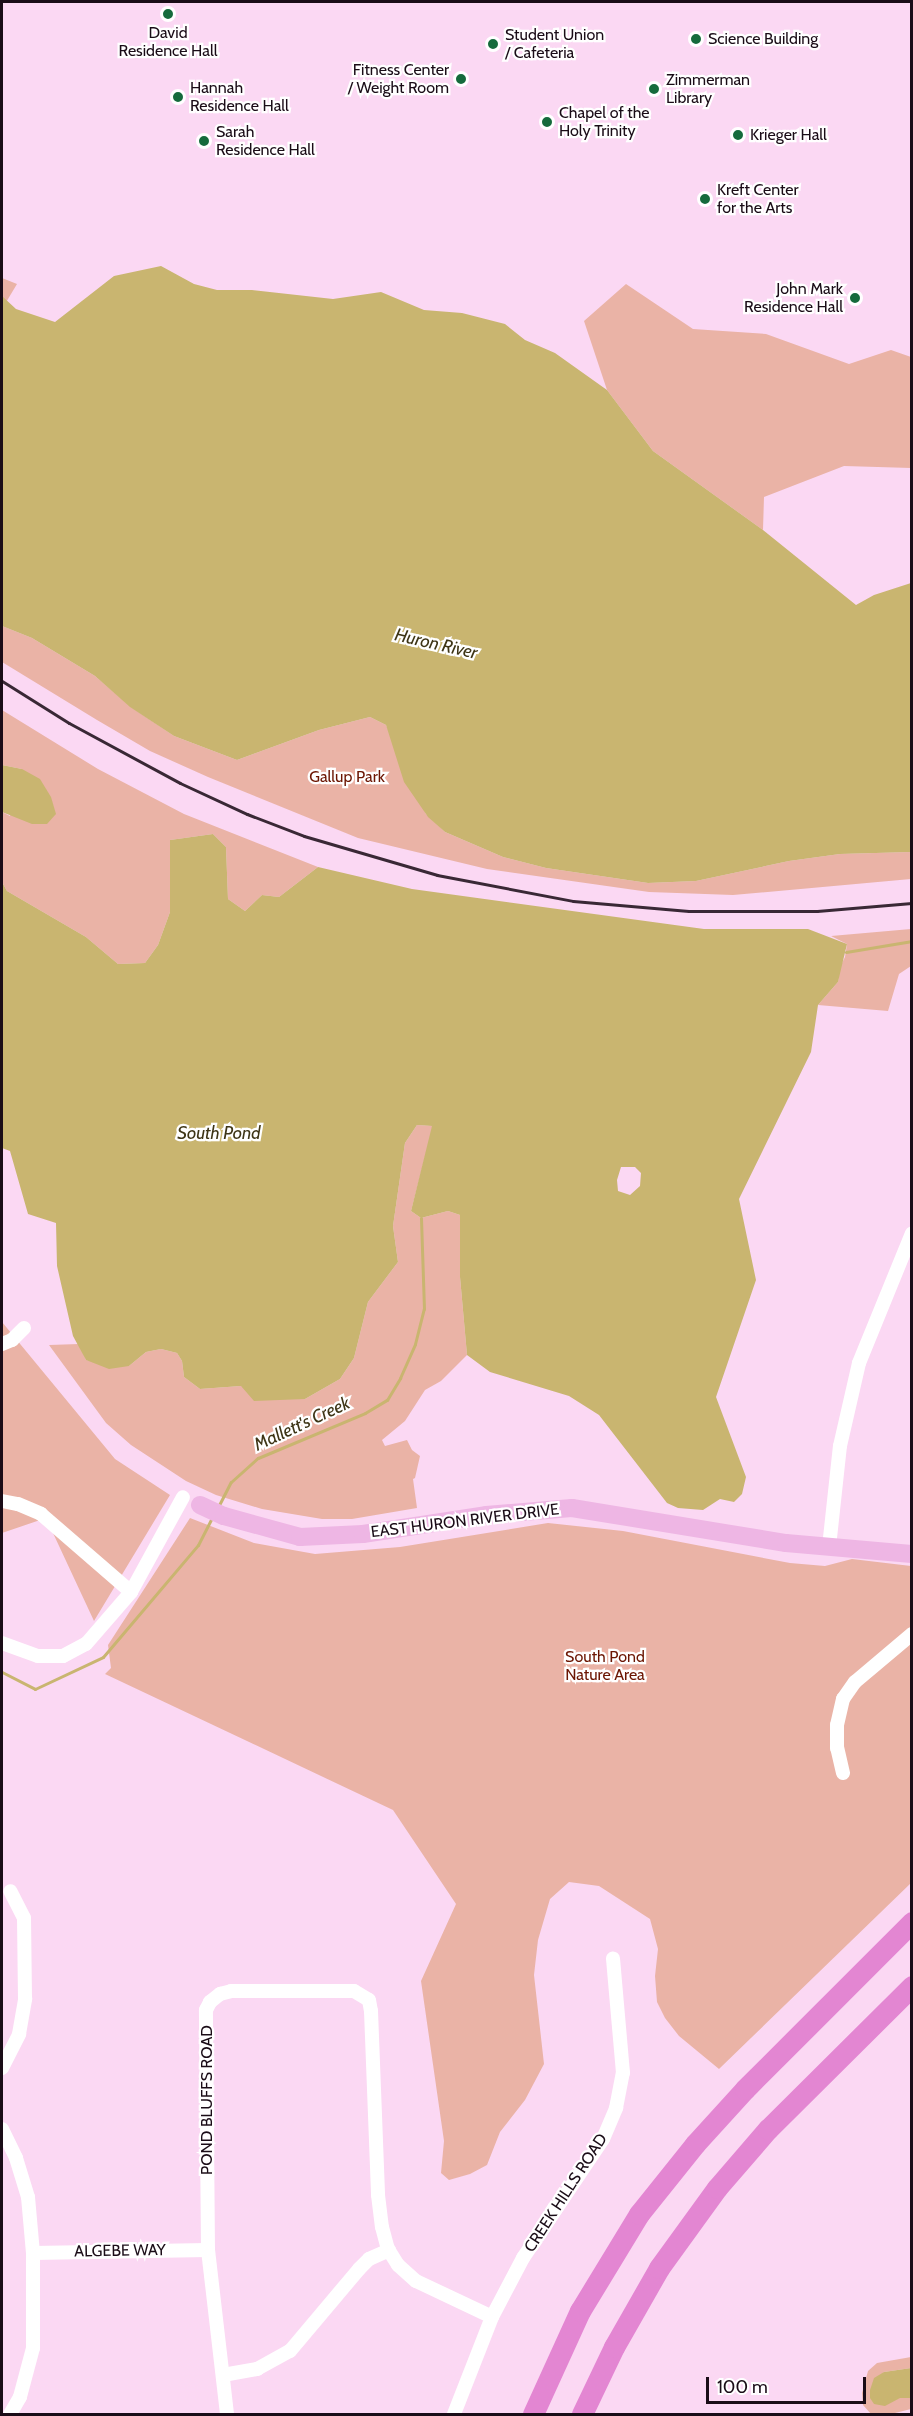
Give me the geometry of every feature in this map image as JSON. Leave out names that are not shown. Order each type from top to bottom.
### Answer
[{"type":"highway","points":[[533,2415],[580,2311],[639,2214],[716,2120],[912,1922]]},
{"type":"highway","points":[[582,2415],[614,2347],[659,2268],[717,2188],[768,2129],[912,1986]]},
{"type":"main road","name":"EAST HURON RIVER DRIVE","points":[[191,1501],[224,1516],[300,1537],[328,1537],[429,1525],[486,1515],[572,1508],[747,1537],[912,1554]]},
{"type":"street","points":[[829,1547],[840,1446],[859,1363],[912,1233]]},
{"type":"street","points":[[2,1344],[12,1340],[24,1328]]},
{"type":"street","points":[[2,1501],[18,1504],[41,1514],[131,1592]]},
{"type":"street","points":[[2,1642],[38,1656],[63,1656],[86,1644],[131,1592],[191,1501]]},
{"type":"street","points":[[843,1773],[837,1748],[837,1725],[843,1699],[855,1682],[912,1635]]},
{"type":"street","points":[[2,2068],[19,2034],[25,2000],[24,1918],[10,1891]]},
{"type":"street","name":"CREEK HILLS ROAD","points":[[454,2415],[492,2317],[524,2258],[603,2139],[616,2108],[623,2073],[613,1958]]},
{"type":"street","name":"POND BLUFFS ROAD","points":[[227,2415],[212,2307],[208,2250],[206,2010],[210,2002],[220,1994],[231,1991],[354,1991],[369,2000],[378,2195],[382,2227],[389,2250],[398,2265],[416,2281],[492,2317]]},
{"type":"street","points":[[2,2129],[28,2197],[33,2253],[33,2348],[20,2397],[10,2415]]},
{"type":"street","name":"ALGEBE WAY","points":[[33,2253],[208,2250]]},
{"type":"street","points":[[223,2375],[258,2369],[290,2350],[359,2269],[369,2259],[389,2250]]},
{"type":"green space","points":[[2,278],[17,284],[2,309]]},
{"type":"green space","points":[[626,284],[693,329],[766,334],[849,364],[891,350],[911,357],[911,468],[844,466],[764,497],[763,530],[653,451],[607,390],[584,321]]},
{"type":"green space","name":"Gallup Park","points":[[2,626],[32,638],[95,676],[131,707],[174,736],[237,760],[319,730],[370,717],[386,725],[426,814],[445,832],[503,857],[546,868],[648,883],[696,881],[789,861],[840,854],[911,852],[911,879],[733,895],[649,892],[487,869],[358,838],[150,751],[97,720],[2,662]]},
{"type":"green space","points":[[2,710],[98,769],[184,814],[318,867],[279,897],[262,895],[245,911],[228,899],[226,847],[213,834],[170,840],[170,912],[158,945],[145,963],[118,964],[86,937],[7,891],[2,882],[2,812],[10,816],[22,769],[2,765]]},
{"type":"green space","points":[[911,929],[911,966],[899,974],[888,1011],[818,1005],[838,982],[840,967],[845,957],[847,944],[831,936]]},
{"type":"green space","points":[[417,1125],[433,1126],[411,1211],[421,1218],[448,1211],[460,1215],[460,1277],[467,1355],[441,1381],[425,1390],[405,1421],[382,1440],[385,1446],[407,1440],[412,1450],[420,1456],[413,1479],[417,1508],[352,1519],[322,1519],[262,1509],[216,1495],[186,1481],[131,1445],[106,1423],[49,1345],[79,1344],[86,1360],[129,1366],[146,1352],[161,1349],[177,1353],[182,1361],[184,1377],[200,1389],[241,1386],[305,1399],[340,1379],[354,1358],[368,1302],[398,1262],[393,1226],[405,1143]]},
{"type":"green space","points":[[2,1322],[115,1459],[170,1495],[94,1621],[46,1518],[2,1533]]},
{"type":"green space","name":"South Pond Nature Area","points":[[190,1518],[254,1543],[315,1554],[400,1547],[548,1523],[623,1531],[790,1563],[825,1566],[852,1559],[911,1566],[911,1883],[719,2069],[679,2036],[665,2018],[657,2002],[655,1976],[658,1949],[650,1919],[599,1886],[569,1882],[550,1899],[538,1940],[534,1975],[544,2064],[525,2100],[500,2132],[487,2165],[470,2174],[449,2180],[441,2173],[444,2141],[421,1981],[456,1904],[393,1810],[105,1674],[111,1668],[108,1645]]},
{"type":"green space","points":[[911,2357],[911,2368],[884,2372],[870,2398],[911,2398],[911,2409],[891,2414],[871,2414],[863,2405],[862,2393],[868,2371],[877,2363]]},
{"type":"water","name":"Huron River","points":[[161,266],[194,284],[217,290],[252,290],[333,299],[381,292],[424,310],[462,313],[505,324],[525,340],[555,353],[607,390],[653,451],[763,530],[856,605],[874,595],[911,583],[911,852],[840,854],[789,861],[696,881],[648,883],[546,868],[503,857],[445,832],[428,817],[404,782],[386,725],[370,717],[319,730],[237,760],[174,736],[130,707],[95,676],[32,638],[2,626],[2,296],[16,309],[55,322],[114,276]]},
{"type":"water","points":[[2,765],[22,769],[40,779],[51,797],[56,814],[47,824],[32,824],[2,812]]},
{"type":"water","name":"South Pond","points":[[213,834],[226,847],[228,899],[245,911],[262,895],[279,897],[318,867],[412,889],[704,929],[808,929],[847,944],[838,982],[818,1005],[811,1052],[739,1199],[756,1280],[716,1397],[746,1477],[742,1494],[734,1502],[720,1499],[703,1510],[678,1508],[667,1503],[599,1415],[569,1396],[490,1372],[467,1355],[460,1277],[460,1215],[448,1211],[421,1218],[411,1211],[432,1126],[417,1125],[405,1143],[393,1226],[398,1262],[368,1302],[354,1358],[340,1379],[305,1399],[254,1401],[241,1386],[200,1389],[184,1377],[182,1361],[177,1353],[161,1349],[146,1352],[129,1366],[109,1369],[86,1360],[73,1336],[57,1266],[56,1223],[28,1214],[10,1151],[2,1148],[2,882],[7,891],[86,937],[118,964],[145,963],[158,945],[170,912],[170,840]],"holes":[[[621,1167],[635,1167],[641,1173],[640,1186],[630,1195],[618,1191],[617,1180]]]},
{"type":"water","points":[[911,2368],[911,2398],[900,2398],[885,2406],[874,2404],[870,2398],[870,2390],[874,2378],[884,2372]]},
{"type":"waterway","points":[[846,952],[912,941]]},
{"type":"waterway","name":"Mallett's Creek","points":[[218,1507],[231,1482],[258,1458],[365,1413],[387,1400],[415,1344],[424,1309],[421,1218]]},
{"type":"waterway","name":"Mallett's Creek","points":[[2,1672],[35,1689],[103,1657],[198,1545],[212,1518]]},
{"type":"railway","points":[[2,681],[69,723],[180,783],[247,814],[304,836],[437,875],[573,901],[689,911],[817,911],[912,903]]},
{"type":"place","name":"David Residence Hall","points":[[168,14]]},
{"type":"place","name":"Science Building","points":[[696,39]]},
{"type":"place","name":"Student Union / Cafeteria","points":[[493,44]]},
{"type":"place","name":"Fitness Center / Weight Room","points":[[461,79]]},
{"type":"place","name":"Zimmerman Library","points":[[654,89]]},
{"type":"place","name":"Hannah Residence Hall","points":[[178,97]]},
{"type":"place","name":"Chapel of the Holy Trinity","points":[[547,122]]},
{"type":"place","name":"Krieger Hall","points":[[738,135]]},
{"type":"place","name":"Sarah Residence Hall","points":[[204,141]]},
{"type":"place","name":"Kreft Center for the Arts","points":[[705,199]]},
{"type":"place","name":"John Mark Residence Hall","points":[[855,298]]}]
